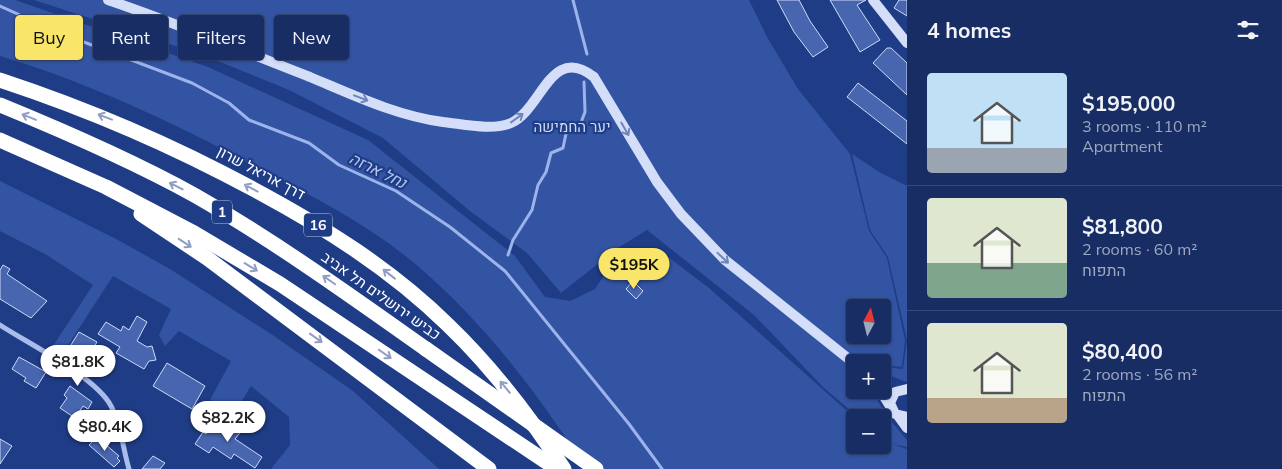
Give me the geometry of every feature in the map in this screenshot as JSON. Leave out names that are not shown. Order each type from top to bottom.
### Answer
[{"type":"highway","name":"דרך אריאל שרון","points":[[0,80],[88,111],[181,151],[302,215],[351,246],[422,301],[470,348],[517,402],[564,469]]},
{"type":"highway","name":"כביש ירושלים תל אביב","points":[[0,106],[126,161],[194,195],[301,261],[596,469]]},
{"type":"highway","name":"1","points":[[2,141],[106,187],[194,233],[280,284],[557,469]]},
{"type":"highway","points":[[2,141],[67,172],[134,210],[208,258],[489,469]]},
{"type":"street","points":[[108,0],[156,16],[374,103],[426,120],[481,125],[508,124],[524,112],[555,74],[570,66],[580,68],[594,77],[657,182],[706,242],[724,260],[846,357]]},
{"type":"street","points":[[873,0],[907,43]]},
{"type":"street","points":[[0,325],[89,382],[105,396],[116,419],[129,469]]},
{"type":"street","points":[[890,406],[891,398],[895,392],[907,388]]},
{"type":"street","points":[[886,399],[893,412],[903,417],[907,428]]},
{"type":"green space","points":[[0,0],[15,0],[58,15],[15,15],[15,60],[83,60],[83,24],[93,27],[93,60],[168,60],[168,53],[178,57],[178,60],[188,60],[208,67],[368,140],[515,256],[545,297],[570,301],[595,289],[612,263],[637,248],[659,250],[709,288],[846,410],[846,454],[891,454],[891,444],[907,449],[907,469],[586,469],[550,415],[489,337],[444,290],[420,268],[385,241],[290,184],[172,124],[70,80],[0,56]]},
{"type":"green space","name":"יער החמישה","points":[[34,0],[749,0],[767,37],[798,89],[850,154],[869,231],[887,258],[905,340],[902,367],[891,366],[891,354],[846,354],[846,399],[877,399],[882,409],[849,409],[824,388],[754,315],[647,230],[618,248],[561,293],[527,253],[470,211],[383,138],[289,90],[215,60],[264,60],[264,15],[178,15],[178,47],[168,44],[168,15],[93,15],[93,19]]},
{"type":"green space","points":[[852,154],[881,173],[907,186],[907,340],[888,257],[870,230]]},
{"type":"green space","points":[[0,181],[118,240],[170,269],[274,336],[353,391],[439,469],[271,469],[290,445],[289,417],[251,386],[235,412],[210,400],[231,361],[179,331],[165,346],[159,335],[171,309],[113,276],[61,356],[51,349],[93,285],[45,254],[0,231]]},
{"type":"green space","points":[[907,340],[907,382],[891,376],[891,368],[903,369]]},
{"type":"green space","name":"יער החמישה","points":[[891,421],[907,440],[907,447],[891,444]]},
{"type":"building","points":[[777,0],[799,0],[810,21],[828,47],[813,57],[794,32]]},
{"type":"building","points":[[830,0],[866,0],[857,5],[880,40],[860,52]]},
{"type":"building","points":[[899,0],[907,0],[907,16],[894,8]]},
{"type":"building","points":[[887,48],[891,48],[907,63],[907,95],[873,63]]},
{"type":"building","points":[[858,83],[907,121],[907,144],[847,97]]},
{"type":"building","points":[[3,265],[10,269],[7,274],[47,301],[31,318],[0,299],[0,270]]},
{"type":"building","points":[[633,281],[643,291],[636,299],[626,289]]},
{"type":"building","points":[[137,316],[147,322],[137,341],[147,347],[152,346],[156,360],[149,361],[144,369],[116,353],[120,347],[98,334],[106,322],[121,331],[123,326],[129,330]]},
{"type":"building","points":[[79,332],[97,342],[92,350],[95,352],[89,361],[69,348]]},
{"type":"building","points":[[19,357],[46,372],[36,388],[24,381],[26,378],[12,369]]},
{"type":"building","points":[[167,363],[205,386],[192,409],[153,386]]},
{"type":"building","points":[[70,386],[92,402],[88,409],[83,406],[75,418],[60,408],[67,398],[64,395]]},
{"type":"building","points":[[227,420],[242,430],[235,439],[262,457],[255,468],[234,454],[231,459],[213,447],[209,453],[195,444],[203,432],[206,434],[213,424],[221,429]]},
{"type":"building","points":[[97,437],[119,456],[117,458],[120,461],[114,467],[89,445]]},
{"type":"building","points":[[0,439],[12,446],[0,464]]},
{"type":"building","points":[[153,456],[165,463],[160,469],[142,469]]},
{"type":"waterway","points":[[573,0],[587,54]]},
{"type":"waterway","name":"נחל ארזה","points":[[0,6],[60,33],[192,83],[229,103],[249,120],[309,143],[339,165],[396,191],[450,227],[505,271],[629,424],[662,469]]},
{"type":"waterway","points":[[508,255],[513,240],[532,210],[538,185],[546,172],[551,153],[563,148],[567,129],[580,125],[585,112],[584,82]]}]
